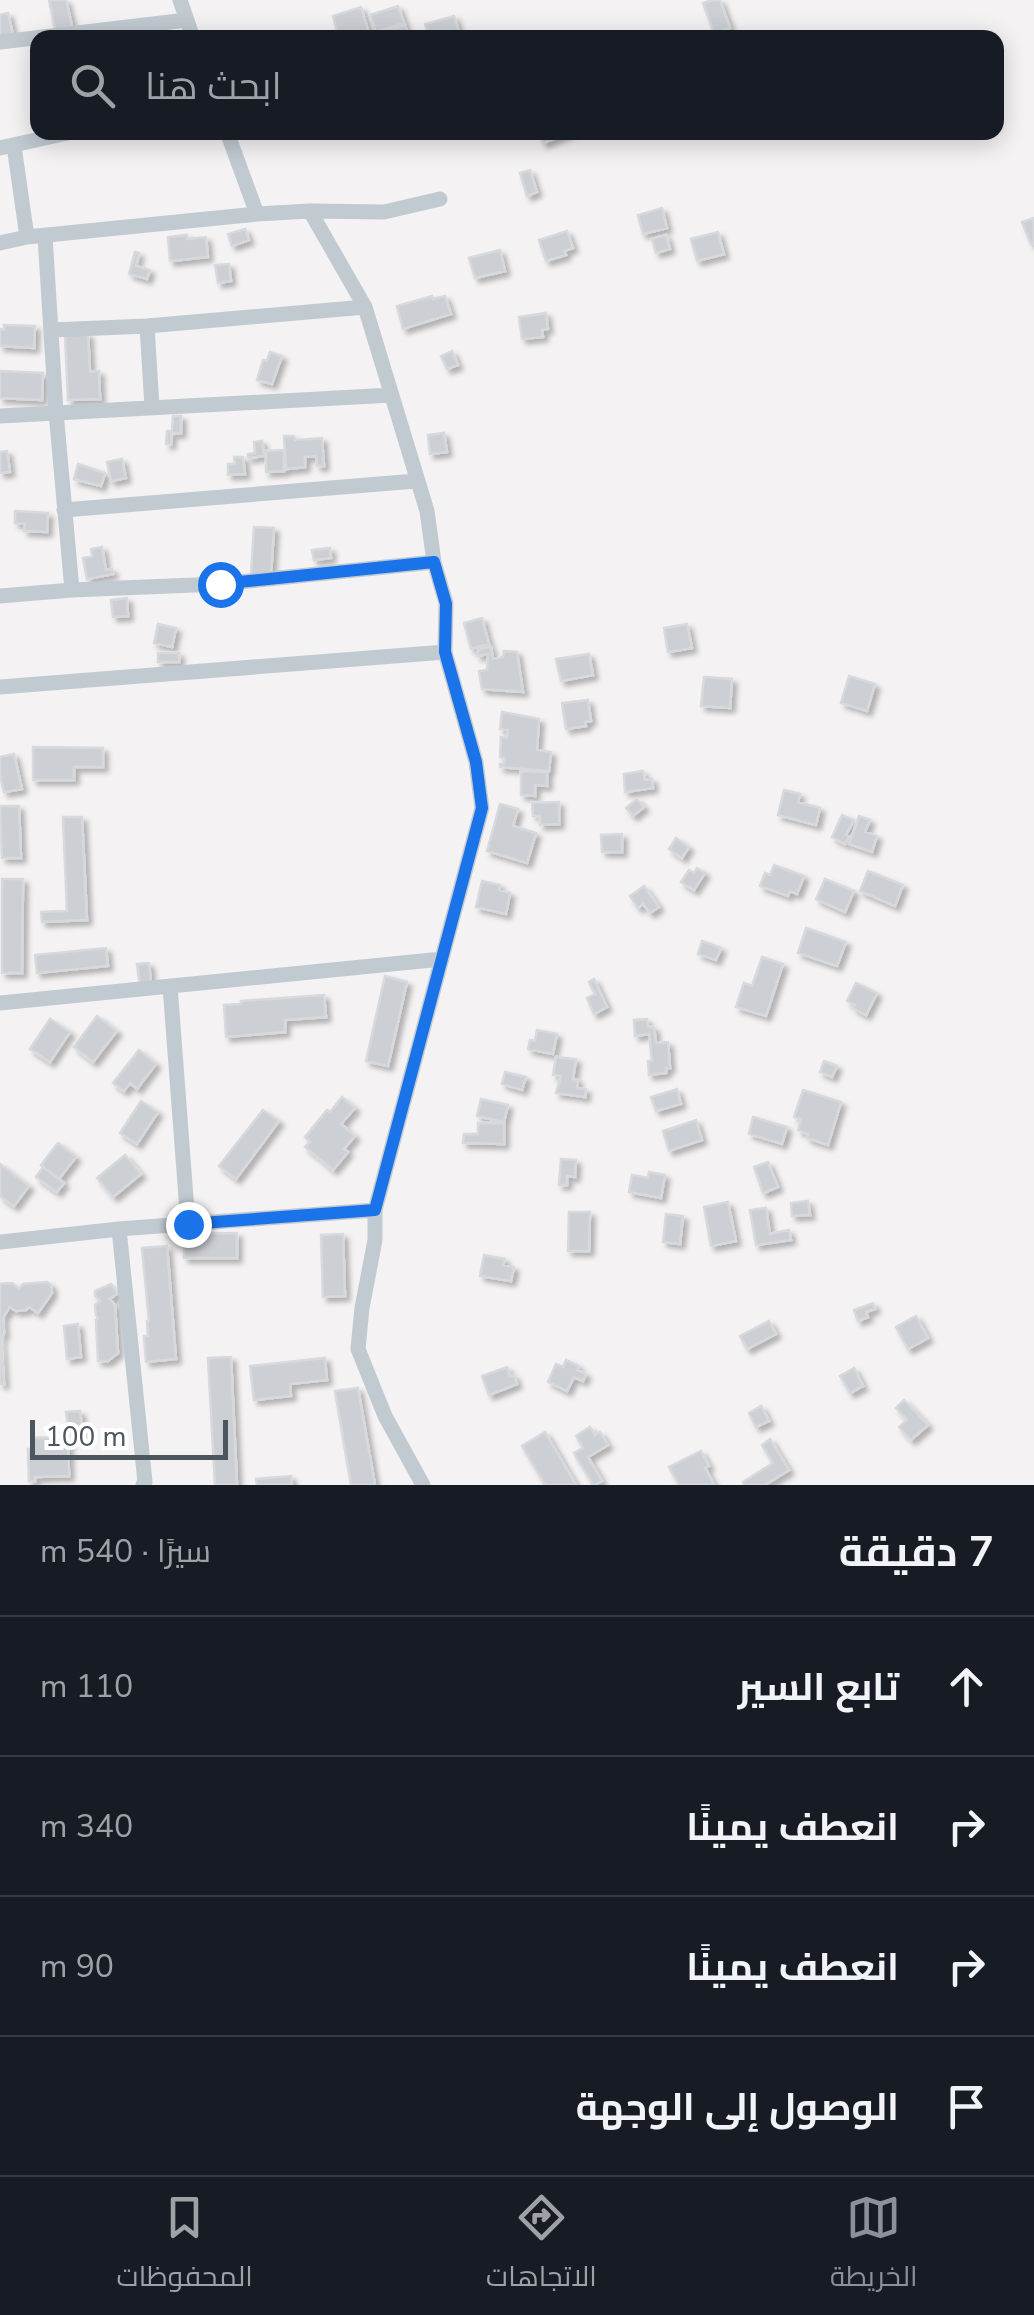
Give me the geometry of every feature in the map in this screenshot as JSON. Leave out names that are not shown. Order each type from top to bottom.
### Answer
[{"type":"street","points":[[180,0],[190,30]]},
{"type":"street","points":[[102,30],[187,20]]},
{"type":"street","points":[[0,42],[30,38]]},
{"type":"street","points":[[27,237],[7,147],[37,140]]},
{"type":"street","points":[[230,140],[256,214]]},
{"type":"street","points":[[0,243],[256,214],[384,212],[440,199]]},
{"type":"street","points":[[310,212],[365,307],[427,511],[434,562],[446,604],[445,652],[476,762],[482,808],[375,1210],[375,1240],[358,1349],[385,1416],[423,1485]]},
{"type":"street","points":[[45,236],[72,590]]},
{"type":"street","points":[[52,330],[365,307]]},
{"type":"street","points":[[147,326],[152,407]]},
{"type":"street","points":[[0,416],[392,395]]},
{"type":"street","points":[[64,510],[416,481]]},
{"type":"street","points":[[0,596],[220,584],[434,562]]},
{"type":"street","points":[[0,687],[445,652]]},
{"type":"street","points":[[0,1003],[442,959]]},
{"type":"street","points":[[170,986],[188,1224]]},
{"type":"street","points":[[0,1242],[375,1210]]},
{"type":"street","points":[[119,1229],[143,1485]]},
{"type":"building","points":[[49,0],[66,0],[72,26],[55,30]]},
{"type":"building","points":[[720,0],[730,28],[713,30],[703,3]]},
{"type":"building","points":[[398,6],[404,23],[375,30],[370,15]]},
{"type":"building","points":[[361,7],[368,30],[337,30],[333,16]]},
{"type":"building","points":[[8,13],[13,35],[0,38],[0,15]]},
{"type":"building","points":[[454,16],[458,30],[427,30],[425,24]]},
{"type":"building","points":[[530,170],[537,192],[527,196],[520,173]]},
{"type":"building","points":[[662,208],[667,228],[643,234],[638,215]]},
{"type":"building","points":[[1034,218],[1034,242],[1031,244],[1022,222]]},
{"type":"building","points":[[245,229],[249,240],[232,246],[228,234]]},
{"type":"building","points":[[567,231],[573,248],[564,251],[566,255],[546,261],[539,240]]},
{"type":"building","points":[[718,232],[724,254],[697,261],[691,239]]},
{"type":"building","points":[[187,235],[187,239],[206,237],[208,257],[170,261],[168,237]]},
{"type":"building","points":[[666,235],[670,249],[656,253],[652,239]]},
{"type":"building","points":[[500,250],[505,271],[475,278],[469,258]]},
{"type":"building","points":[[135,252],[139,253],[136,266],[150,270],[147,279],[129,274]]},
{"type":"building","points":[[229,264],[231,281],[218,283],[215,265]]},
{"type":"building","points":[[445,296],[451,314],[403,329],[397,306]]},
{"type":"building","points":[[546,313],[548,329],[542,330],[543,337],[522,339],[519,317]]},
{"type":"building","points":[[4,325],[35,326],[34,348],[0,346],[0,329],[4,330]]},
{"type":"building","points":[[88,334],[90,372],[99,371],[100,399],[68,400],[65,335]]},
{"type":"building","points":[[452,351],[458,365],[447,369],[441,356]]},
{"type":"building","points":[[270,352],[282,356],[272,384],[257,380]]},
{"type":"building","points":[[0,371],[43,373],[42,400],[0,398]]},
{"type":"building","points":[[173,416],[181,416],[181,433],[171,433],[171,444],[166,444],[167,431],[172,431]]},
{"type":"building","points":[[444,433],[447,452],[430,454],[428,435]]},
{"type":"building","points":[[284,436],[294,436],[295,440],[322,438],[324,466],[317,466],[316,456],[305,457],[305,467],[286,469]]},
{"type":"building","points":[[262,441],[264,456],[248,458],[248,454],[255,453],[254,442]]},
{"type":"building","points":[[284,450],[284,471],[266,472],[266,451]]},
{"type":"building","points":[[7,451],[10,472],[0,473],[0,452]]},
{"type":"building","points":[[234,457],[243,457],[245,474],[228,475],[228,464],[235,464]]},
{"type":"building","points":[[122,459],[126,478],[111,481],[107,462]]},
{"type":"building","points":[[78,464],[105,473],[101,486],[74,479]]},
{"type":"building","points":[[15,511],[48,513],[47,532],[24,531],[25,524],[15,523]]},
{"type":"building","points":[[254,527],[274,528],[271,575],[251,574]]},
{"type":"building","points":[[102,547],[106,570],[112,569],[113,574],[87,579],[83,558],[92,556],[91,549]]},
{"type":"building","points":[[330,548],[331,558],[314,560],[312,550]]},
{"type":"building","points":[[127,598],[128,616],[113,617],[111,600]]},
{"type":"building","points":[[482,618],[489,644],[471,649],[464,623]]},
{"type":"building","points":[[158,624],[176,628],[172,647],[154,643]]},
{"type":"building","points":[[687,624],[692,648],[668,652],[664,628]]},
{"type":"building","points":[[491,647],[493,659],[503,657],[504,651],[517,652],[523,692],[482,689],[479,671],[487,670],[488,654],[477,656],[478,650]]},
{"type":"building","points":[[158,653],[179,653],[179,662],[158,662]]},
{"type":"building","points":[[589,654],[593,675],[561,681],[556,659]]},
{"type":"building","points":[[849,676],[875,684],[867,711],[841,703]]},
{"type":"building","points":[[704,677],[732,679],[730,708],[701,706]]},
{"type":"building","points":[[588,700],[591,721],[585,722],[586,726],[566,729],[562,703]]},
{"type":"building","points":[[502,712],[539,719],[537,750],[551,752],[549,771],[500,767],[505,758],[500,757],[501,737],[507,738],[508,730],[500,729]]},
{"type":"building","points":[[33,747],[103,748],[103,767],[74,767],[74,780],[33,780]]},
{"type":"building","points":[[14,754],[22,789],[4,792],[0,757]]},
{"type":"building","points":[[521,771],[547,772],[547,786],[535,785],[535,796],[521,795]]},
{"type":"building","points":[[643,771],[645,780],[652,779],[653,788],[625,792],[624,774]]},
{"type":"building","points":[[784,790],[800,794],[798,802],[820,808],[816,825],[778,815]]},
{"type":"building","points":[[637,799],[644,807],[633,816],[626,808]]},
{"type":"building","points":[[559,802],[559,824],[540,825],[540,816],[533,816],[532,803]]},
{"type":"building","points":[[500,804],[518,809],[513,826],[536,833],[527,863],[487,851]]},
{"type":"building","points":[[0,806],[19,806],[21,858],[2,858]]},
{"type":"building","points":[[842,815],[854,820],[845,844],[832,837]]},
{"type":"building","points":[[859,816],[870,820],[865,832],[877,836],[872,852],[849,844]]},
{"type":"building","points":[[63,817],[82,817],[87,920],[42,922],[41,912],[67,911]]},
{"type":"building","points":[[622,834],[622,852],[602,852],[601,835]]},
{"type":"building","points":[[676,838],[689,847],[682,858],[669,849]]},
{"type":"building","points":[[774,865],[804,876],[797,894],[790,891],[788,896],[760,886],[765,873],[770,875]]},
{"type":"building","points":[[697,868],[705,873],[694,890],[681,882],[689,870],[694,873]]},
{"type":"building","points":[[868,871],[903,885],[895,906],[860,891]]},
{"type":"building","points":[[2,879],[23,879],[22,973],[2,973]]},
{"type":"building","points":[[825,879],[854,891],[845,912],[816,899]]},
{"type":"building","points":[[482,881],[500,885],[499,890],[510,893],[506,914],[476,907]]},
{"type":"building","points":[[644,886],[659,907],[650,913],[643,904],[638,908],[630,896]]},
{"type":"building","points":[[806,928],[846,942],[837,966],[798,953]]},
{"type":"building","points":[[702,941],[721,948],[716,960],[698,954]]},
{"type":"building","points":[[106,948],[108,966],[37,973],[35,955]]},
{"type":"building","points":[[762,957],[783,964],[766,1016],[736,1007],[744,983],[752,986]]},
{"type":"building","points":[[149,963],[151,983],[140,985],[137,964]]},
{"type":"building","points":[[385,976],[407,982],[388,1066],[366,1061]]},
{"type":"building","points":[[594,979],[607,1007],[594,1014],[587,998],[595,994],[589,982]]},
{"type":"building","points":[[856,983],[877,993],[866,1015],[847,1001]]},
{"type":"building","points":[[324,995],[326,1017],[285,1020],[285,1032],[226,1037],[224,1005]]},
{"type":"building","points":[[97,1016],[117,1031],[93,1062],[74,1047]]},
{"type":"building","points":[[50,1019],[70,1032],[50,1062],[30,1049]]},
{"type":"building","points":[[647,1019],[648,1027],[654,1027],[656,1043],[668,1042],[670,1068],[666,1068],[666,1073],[649,1075],[649,1034],[635,1036],[634,1020]]},
{"type":"building","points":[[537,1030],[557,1034],[553,1054],[528,1049]]},
{"type":"building","points":[[139,1050],[156,1064],[137,1089],[130,1083],[124,1091],[113,1083]]},
{"type":"building","points":[[556,1057],[576,1059],[573,1079],[578,1080],[577,1088],[586,1089],[585,1097],[556,1093],[561,1076],[553,1075]]},
{"type":"building","points":[[824,1061],[837,1066],[832,1077],[820,1072]]},
{"type":"building","points":[[505,1072],[526,1077],[522,1090],[502,1084]]},
{"type":"building","points":[[677,1089],[681,1104],[656,1111],[651,1097]]},
{"type":"building","points":[[803,1090],[841,1102],[828,1145],[807,1138],[808,1134],[798,1130],[801,1119],[794,1117]]},
{"type":"building","points":[[342,1097],[355,1108],[341,1124],[355,1136],[333,1170],[305,1147],[310,1142],[305,1137]]},
{"type":"building","points":[[481,1099],[508,1105],[504,1122],[477,1116]]},
{"type":"building","points":[[141,1101],[158,1112],[137,1144],[120,1133]]},
{"type":"building","points":[[263,1110],[279,1121],[236,1179],[219,1166]]},
{"type":"building","points":[[753,1117],[787,1127],[782,1144],[749,1134]]},
{"type":"building","points":[[696,1120],[702,1140],[669,1151],[663,1131]]},
{"type":"building","points":[[478,1123],[504,1123],[504,1144],[463,1143],[464,1134],[478,1134]]},
{"type":"building","points":[[58,1143],[76,1157],[59,1179],[41,1165]]},
{"type":"building","points":[[125,1155],[141,1174],[113,1197],[97,1178]]},
{"type":"building","points":[[561,1159],[576,1160],[575,1177],[567,1176],[567,1185],[559,1185]]},
{"type":"building","points":[[768,1162],[778,1187],[763,1193],[754,1167]]},
{"type":"building","points":[[0,1164],[29,1186],[14,1206],[0,1196]]},
{"type":"building","points":[[43,1167],[64,1183],[57,1192],[36,1177]]},
{"type":"building","points":[[649,1172],[665,1175],[661,1198],[629,1192],[632,1175],[648,1178]]},
{"type":"building","points":[[808,1201],[810,1215],[792,1216],[791,1203]]},
{"type":"building","points":[[728,1202],[736,1241],[711,1246],[704,1207]]},
{"type":"building","points":[[766,1208],[770,1234],[789,1230],[791,1240],[756,1245],[750,1210]]},
{"type":"building","points":[[569,1212],[590,1212],[589,1251],[568,1251]]},
{"type":"building","points":[[666,1214],[683,1216],[680,1244],[663,1242]]},
{"type":"building","points":[[237,1233],[237,1258],[184,1258],[184,1234]]},
{"type":"building","points":[[343,1234],[345,1296],[323,1297],[321,1235]]},
{"type":"building","points":[[167,1246],[176,1359],[146,1362],[144,1336],[148,1336],[149,1321],[142,1248]]},
{"type":"building","points":[[484,1255],[505,1259],[503,1265],[514,1267],[511,1281],[480,1276]]},
{"type":"building","points":[[47,1282],[52,1293],[38,1313],[29,1307],[16,1311],[10,1307],[3,1317],[4,1384],[0,1384],[0,1284],[12,1283],[19,1289],[23,1284]]},
{"type":"building","points":[[111,1284],[118,1293],[110,1299],[115,1305],[118,1353],[108,1361],[98,1361],[95,1305],[100,1301],[95,1291]]},
{"type":"building","points":[[873,1303],[875,1309],[858,1321],[854,1310]]},
{"type":"building","points":[[916,1316],[928,1338],[908,1349],[896,1327]]},
{"type":"building","points":[[769,1321],[776,1334],[747,1349],[740,1336]]},
{"type":"building","points":[[78,1324],[81,1357],[67,1359],[64,1326]]},
{"type":"building","points":[[231,1357],[237,1485],[215,1485],[208,1358]]},
{"type":"building","points":[[325,1358],[327,1380],[290,1384],[291,1396],[254,1400],[250,1366]]},
{"type":"building","points":[[566,1360],[586,1374],[583,1381],[574,1377],[567,1391],[548,1382],[556,1364],[563,1367]]},
{"type":"building","points":[[507,1367],[517,1384],[489,1395],[482,1376]]},
{"type":"building","points":[[854,1368],[863,1386],[850,1393],[840,1376]]},
{"type":"building","points":[[358,1388],[375,1485],[351,1485],[335,1391]]},
{"type":"building","points":[[904,1400],[928,1425],[911,1440],[899,1427],[907,1420],[896,1408]]},
{"type":"building","points":[[761,1406],[769,1421],[756,1427],[749,1413]]},
{"type":"building","points":[[80,1411],[83,1434],[69,1436],[66,1412]]},
{"type":"building","points":[[590,1427],[595,1435],[600,1432],[608,1445],[588,1457],[602,1481],[595,1485],[574,1453],[583,1448],[576,1436]]},
{"type":"building","points":[[545,1432],[576,1485],[545,1485],[522,1446]]},
{"type":"building","points":[[68,1437],[69,1476],[35,1477],[35,1481],[29,1481],[28,1449],[33,1449],[33,1438]]},
{"type":"building","points":[[770,1439],[789,1470],[765,1485],[744,1485],[773,1463],[762,1445]]},
{"type":"building","points":[[701,1451],[714,1485],[679,1485],[669,1467]]},
{"type":"building","points":[[291,1476],[292,1485],[257,1485],[256,1479]]},
{"type":"route","points":[[188,1224],[375,1210],[482,808],[476,762],[445,652],[446,604],[434,562],[220,584]]}]
